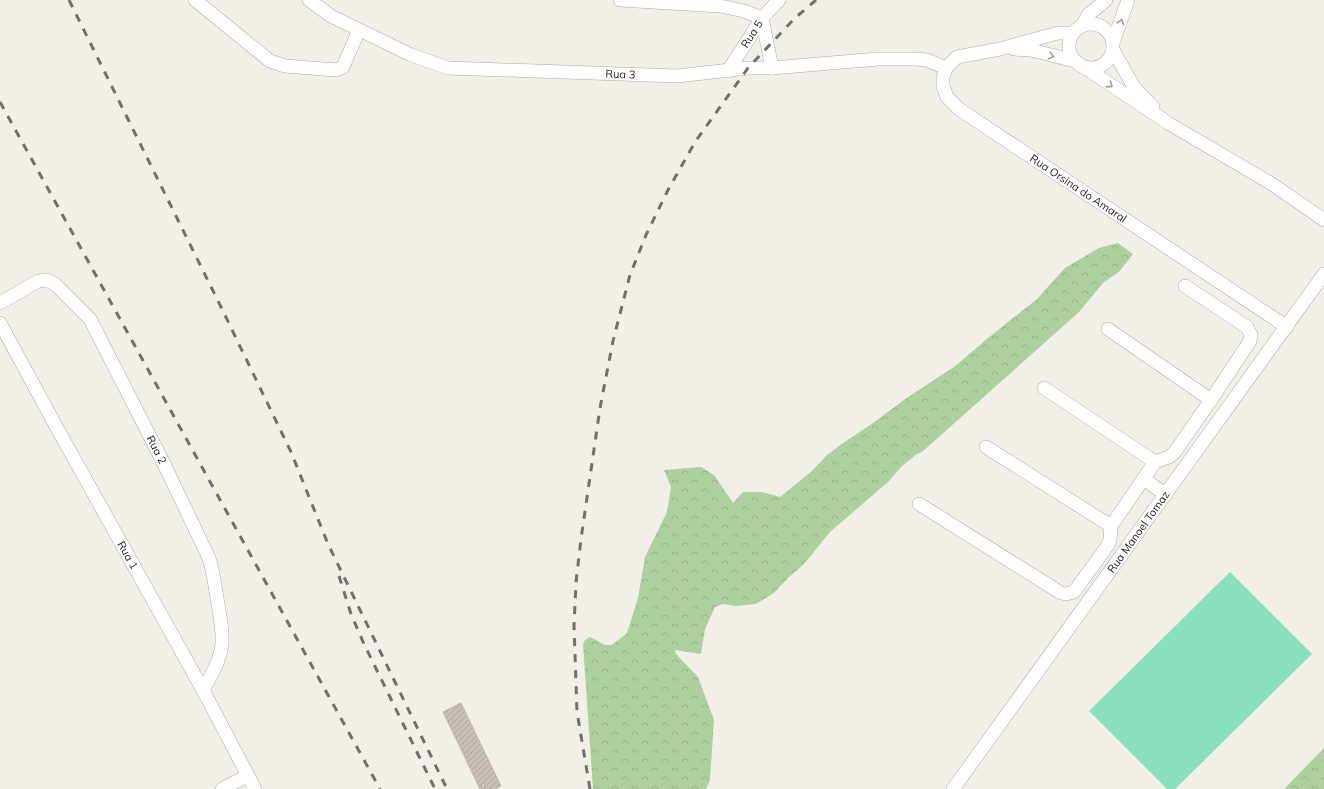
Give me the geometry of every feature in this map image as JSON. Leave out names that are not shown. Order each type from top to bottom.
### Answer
[{"type":"street","points":[[195,0],[270,61],[285,66],[336,70],[343,67],[359,30]]},
{"type":"street","name":"Rua 3","points":[[309,0],[331,16],[359,30],[411,55],[448,68],[678,76],[748,68],[772,68],[878,59],[927,60],[946,68]]},
{"type":"street","points":[[620,0],[720,6],[744,11],[762,18],[772,68]]},
{"type":"street","name":"Rua 5","points":[[728,71],[762,18],[779,0]]},
{"type":"street","points":[[1106,0],[1088,15],[1069,44],[1071,56],[1076,62],[1168,123],[1272,184],[1324,220]]},
{"type":"street","points":[[946,68],[957,57],[982,51],[1000,49],[1031,50],[1076,62],[1084,67],[1092,68],[1099,66],[1106,62],[1110,57],[1128,0]]},
{"type":"street","points":[[1000,49],[1078,29],[1090,24],[1098,25],[1111,35],[1113,46],[1134,87],[1168,123]]},
{"type":"street","name":"Rua Orsina do Amaral","points":[[946,68],[943,77],[943,86],[947,97],[959,109],[1287,327]]},
{"type":"street","name":"Rua Manoel Tomaz","points":[[953,789],[1324,274]]},
{"type":"street","name":"Rua 2","points":[[0,303],[38,281],[47,280],[56,285],[90,319],[164,464],[209,558],[213,572],[222,643],[219,658],[203,690]]},
{"type":"street","points":[[919,504],[1060,593],[1066,594],[1074,592],[1108,546],[1111,526],[1155,462],[1170,457],[1174,453],[1250,341],[1251,335],[1247,326],[1185,286]]},
{"type":"street","name":"Rua 1","points":[[0,323],[203,690],[254,789]]},
{"type":"street","points":[[1108,329],[1211,400]]},
{"type":"street","points":[[1044,388],[1155,462]]},
{"type":"street","points":[[986,447],[1111,526]]},
{"type":"street","points":[[1144,479],[1166,495]]},
{"type":"street","points":[[222,789],[247,776]]},
{"type":"green space","points":[[1118,243],[1133,254],[1119,272],[1104,282],[1079,312],[922,452],[917,454],[902,466],[888,482],[830,532],[803,565],[774,593],[756,604],[736,606],[723,604],[715,607],[705,629],[701,654],[675,650],[676,654],[698,677],[714,720],[710,780],[706,789],[593,789],[583,644],[585,640],[590,637],[605,645],[612,645],[627,633],[638,598],[645,557],[667,512],[671,487],[664,470],[701,467],[714,475],[733,503],[743,492],[762,492],[780,497],[843,443],[908,397],[954,367],[1037,299],[1065,268],[1099,248]]},
{"type":"green space","points":[[1230,572],[1312,654],[1175,789],[1167,789],[1089,711]]},
{"type":"green space","points":[[1324,748],[1324,789],[1284,789]]},
{"type":"building","points":[[461,703],[501,786],[495,789],[480,789],[443,712]]},
{"type":"railway","points":[[69,0],[291,452],[328,544],[447,789]]},
{"type":"railway","points":[[590,789],[577,712],[574,626],[576,582],[600,408],[613,341],[630,275],[646,235],[668,190],[695,142],[748,68],[795,18],[816,0]]},
{"type":"railway","points":[[0,102],[380,789]]},
{"type":"railway","points":[[339,576],[351,614],[364,644],[435,789]]}]
